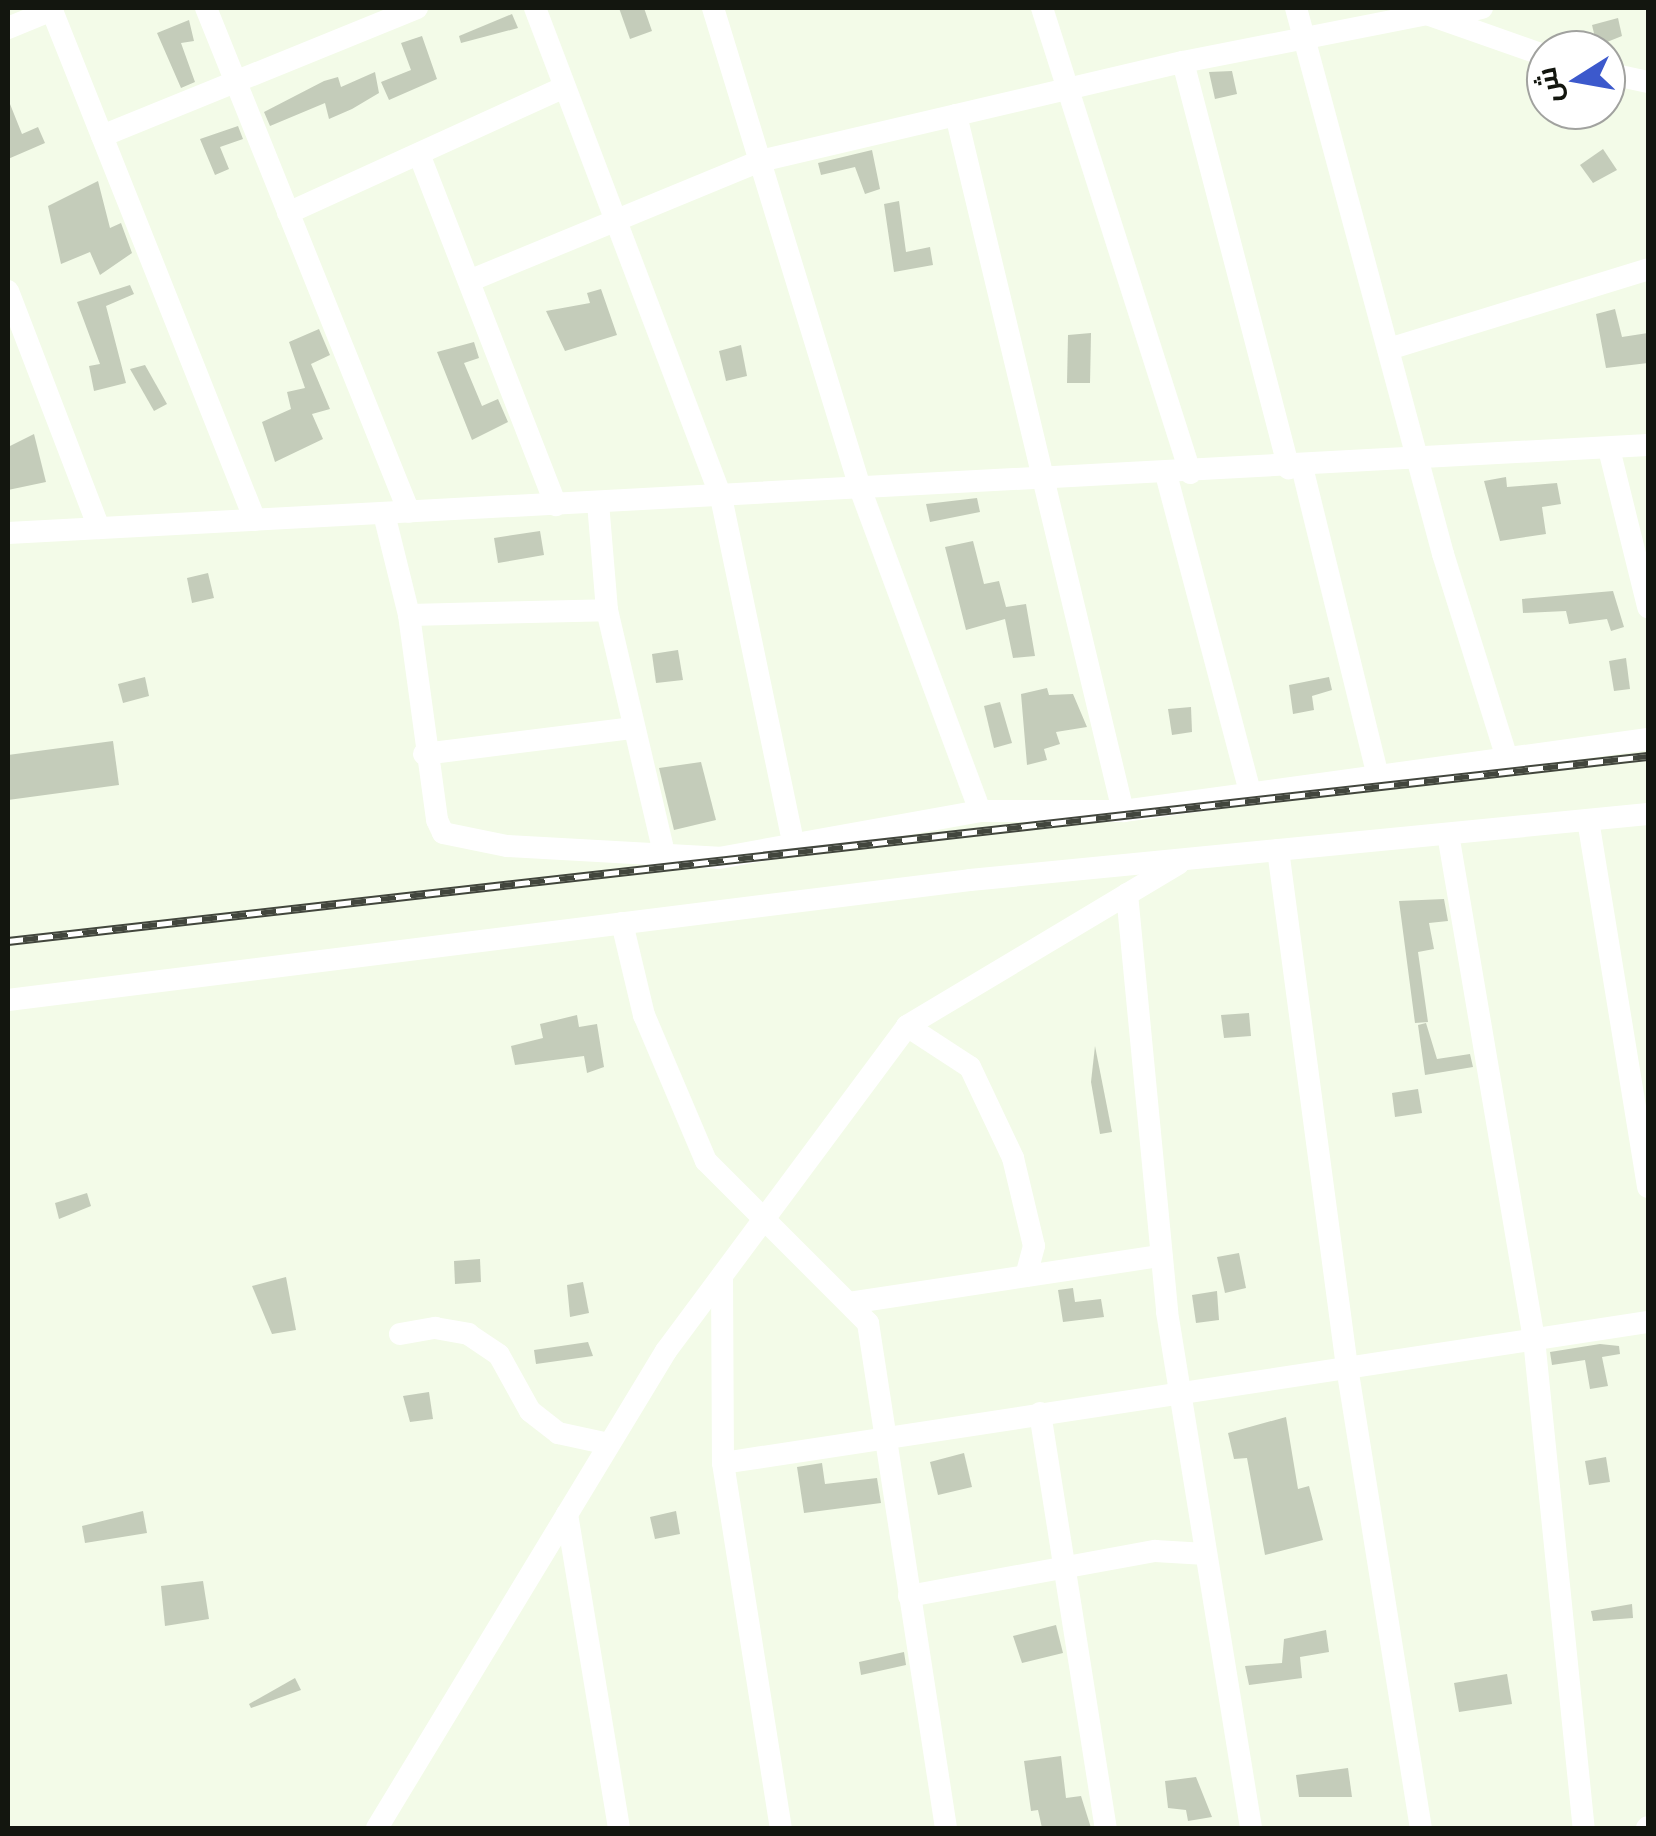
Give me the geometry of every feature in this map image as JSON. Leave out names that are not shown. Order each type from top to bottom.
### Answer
[{"type":"street","points":[[206,8],[409,512]]},
{"type":"street","points":[[102,136],[417,8]]},
{"type":"street","points":[[535,8],[721,496],[794,846]]},
{"type":"street","points":[[713,8],[861,491],[980,811]]},
{"type":"street","points":[[1042,8],[1190,473]]},
{"type":"street","points":[[1296,8],[1423,461],[1443,554],[1506,758]]},
{"type":"street","points":[[8,28],[52,9],[255,520]]},
{"type":"street","points":[[469,281],[760,161],[1184,62],[1466,11],[1526,45]]},
{"type":"street","points":[[1184,62],[1378,776]]},
{"type":"street","points":[[288,213],[566,87]]},
{"type":"street","points":[[956,115],[1048,480],[1123,811]]},
{"type":"street","points":[[419,154],[556,505]]},
{"type":"street","points":[[1392,348],[1648,269]]},
{"type":"street","points":[[8,290],[99,528]]},
{"type":"street","points":[[8,533],[1295,468],[1648,445]]},
{"type":"street","points":[[1608,449],[1648,607]]},
{"type":"street","points":[[1166,474],[1250,794]]},
{"type":"street","points":[[598,503],[606,610],[664,852]]},
{"type":"street","points":[[384,514],[410,615],[424,754],[443,833],[506,846],[719,858],[980,811],[1123,811],[1648,739]]},
{"type":"street","points":[[410,615],[606,610]]},
{"type":"street","points":[[424,754],[632,728]]},
{"type":"street","points":[[8,1000],[1185,859],[1648,814]]},
{"type":"street","points":[[1588,820],[1641,1100],[1648,1187]]},
{"type":"street","points":[[1448,834],[1534,1339],[1584,1828]]},
{"type":"street","points":[[1278,850],[1347,1367],[1421,1828]]},
{"type":"street","points":[[377,1828],[609,1444],[722,1276],[907,1026],[1185,859]]},
{"type":"street","points":[[1127,894],[1162,1256],[1250,1828]]},
{"type":"street","points":[[622,924],[644,1015],[706,1161],[766,1216],[868,1323],[946,1828]]},
{"type":"street","points":[[907,1026],[970,1067],[1012,1158],[1034,1246],[1026,1276]]},
{"type":"street","points":[[850,1303],[1162,1256]]},
{"type":"street","points":[[722,1276],[722,1462],[781,1828]]},
{"type":"street","points":[[722,1462],[1648,1322]]},
{"type":"street","points":[[400,1334],[435,1328],[468,1334],[499,1355],[530,1411],[558,1432],[609,1444]]},
{"type":"street","points":[[1040,1413],[1106,1828]]},
{"type":"street","points":[[567,1514],[618,1828]]},
{"type":"street","points":[[909,1596],[1156,1551],[1206,1554]]},
{"type":"building","points":[[619,8],[644,8],[652,31],[630,39]]},
{"type":"building","points":[[512,14],[518,28],[461,43],[459,36]]},
{"type":"building","points":[[1618,18],[1621,30],[1593,30],[1592,25]]},
{"type":"building","points":[[189,20],[194,41],[181,43],[195,82],[181,88],[157,33]]},
{"type":"building","points":[[422,36],[437,79],[389,100],[381,82],[411,70],[401,43]]},
{"type":"building","points":[[1232,71],[1237,94],[1215,99],[1209,72]]},
{"type":"building","points":[[375,72],[379,93],[352,109],[329,119],[325,103],[270,126],[264,112],[324,81],[338,77],[341,87]]},
{"type":"building","points":[[8,99],[22,134],[38,127],[45,143],[8,159]]},
{"type":"building","points":[[238,126],[243,139],[220,147],[229,169],[215,175],[200,139]]},
{"type":"building","points":[[1603,149],[1617,170],[1593,183],[1580,165]]},
{"type":"building","points":[[872,150],[880,189],[865,194],[855,167],[821,175],[818,163]]},
{"type":"building","points":[[98,181],[110,228],[121,223],[132,253],[100,275],[90,252],[61,264],[48,206]]},
{"type":"building","points":[[899,201],[906,252],[930,247],[933,265],[894,272],[884,204]]},
{"type":"building","points":[[130,285],[134,294],[106,306],[126,383],[94,391],[89,366],[100,364],[77,302]]},
{"type":"building","points":[[601,289],[617,335],[565,351],[546,311],[590,303],[587,293]]},
{"type":"building","points":[[1615,309],[1622,337],[1648,333],[1648,363],[1606,368],[1596,314]]},
{"type":"building","points":[[319,329],[330,355],[311,364],[330,409],[312,414],[323,439],[275,462],[262,422],[291,409],[287,392],[305,388],[289,342]]},
{"type":"building","points":[[1091,333],[1090,383],[1067,383],[1068,335]]},
{"type":"building","points":[[474,342],[479,358],[464,363],[482,406],[498,399],[508,422],[472,440],[437,352]]},
{"type":"building","points":[[741,345],[747,376],[726,381],[719,351]]},
{"type":"building","points":[[145,365],[167,404],[154,411],[130,369]]},
{"type":"building","points":[[34,434],[46,482],[8,490],[8,447]]},
{"type":"building","points":[[1506,477],[1507,487],[1557,483],[1561,504],[1542,507],[1546,534],[1500,541],[1484,481]]},
{"type":"building","points":[[977,498],[980,512],[930,522],[926,504]]},
{"type":"building","points":[[540,531],[544,555],[498,563],[494,538]]},
{"type":"building","points":[[973,541],[984,584],[999,581],[1006,607],[1026,604],[1035,656],[1013,658],[1005,619],[966,630],[945,547]]},
{"type":"building","points":[[208,573],[214,598],[192,603],[187,578]]},
{"type":"building","points":[[1613,591],[1624,627],[1611,631],[1607,619],[1569,624],[1566,611],[1523,613],[1522,599]]},
{"type":"building","points":[[678,650],[683,680],[656,683],[652,654]]},
{"type":"building","points":[[1626,658],[1630,689],[1614,691],[1609,661]]},
{"type":"building","points":[[145,677],[149,696],[123,703],[118,684]]},
{"type":"building","points":[[1329,677],[1332,690],[1312,696],[1314,710],[1293,714],[1289,685]]},
{"type":"building","points":[[1047,688],[1049,695],[1073,694],[1087,727],[1056,732],[1060,744],[1044,749],[1047,760],[1027,765],[1021,694]]},
{"type":"building","points":[[1000,702],[1012,743],[994,748],[984,706]]},
{"type":"building","points":[[1191,707],[1192,732],[1172,735],[1168,709]]},
{"type":"building","points":[[113,741],[119,785],[8,800],[8,755]]},
{"type":"building","points":[[701,762],[716,820],[674,830],[659,768]]},
{"type":"building","points":[[1444,899],[1448,921],[1429,923],[1434,949],[1418,952],[1428,1022],[1415,1023],[1399,901]]},
{"type":"building","points":[[1249,1013],[1251,1036],[1224,1038],[1221,1015]]},
{"type":"building","points":[[577,1015],[579,1027],[597,1024],[604,1067],[587,1073],[584,1056],[515,1065],[511,1046],[543,1038],[540,1024]]},
{"type":"building","points":[[1426,1023],[1437,1059],[1470,1054],[1473,1067],[1425,1075],[1418,1025]]},
{"type":"building","points":[[1095,1046],[1112,1132],[1100,1134],[1091,1082]]},
{"type":"building","points":[[1418,1089],[1422,1113],[1395,1117],[1392,1093]]},
{"type":"building","points":[[87,1193],[91,1206],[59,1219],[55,1203]]},
{"type":"building","points":[[1239,1253],[1246,1288],[1225,1293],[1217,1257]]},
{"type":"building","points":[[480,1259],[481,1282],[455,1284],[454,1261]]},
{"type":"building","points":[[286,1277],[296,1330],[272,1334],[252,1286]]},
{"type":"building","points":[[583,1282],[589,1313],[570,1317],[567,1285]]},
{"type":"building","points":[[1073,1288],[1075,1302],[1101,1299],[1104,1317],[1063,1322],[1058,1290]]},
{"type":"building","points":[[1217,1291],[1219,1320],[1196,1323],[1192,1295]]},
{"type":"building","points":[[588,1342],[593,1356],[536,1364],[534,1350]]},
{"type":"building","points":[[1600,1344],[1619,1346],[1620,1354],[1602,1357],[1608,1386],[1590,1389],[1585,1360],[1552,1365],[1550,1352]]},
{"type":"building","points":[[429,1392],[433,1419],[410,1422],[403,1396]]},
{"type":"building","points":[[1286,1417],[1298,1489],[1309,1486],[1323,1540],[1265,1555],[1247,1458],[1234,1459],[1228,1433]]},
{"type":"building","points":[[964,1453],[972,1487],[938,1495],[930,1462]]},
{"type":"building","points":[[1606,1457],[1610,1482],[1589,1485],[1585,1461]]},
{"type":"building","points":[[822,1463],[825,1484],[877,1478],[881,1503],[804,1513],[797,1467]]},
{"type":"building","points":[[143,1511],[147,1533],[85,1543],[82,1526]]},
{"type":"building","points":[[676,1511],[680,1534],[655,1539],[650,1517]]},
{"type":"building","points":[[203,1581],[209,1619],[165,1626],[161,1586]]},
{"type":"building","points":[[1632,1604],[1633,1618],[1593,1621],[1591,1611]]},
{"type":"building","points":[[1056,1625],[1063,1653],[1022,1663],[1013,1636]]},
{"type":"building","points":[[1326,1630],[1329,1652],[1300,1657],[1302,1678],[1249,1685],[1245,1666],[1282,1663],[1284,1639]]},
{"type":"building","points":[[904,1652],[906,1665],[861,1675],[859,1662]]},
{"type":"building","points":[[1507,1674],[1512,1704],[1459,1712],[1454,1683]]},
{"type":"building","points":[[295,1678],[301,1690],[251,1708],[249,1704]]},
{"type":"building","points":[[1061,1756],[1066,1798],[1081,1796],[1091,1828],[1042,1828],[1038,1810],[1031,1811],[1024,1761]]},
{"type":"building","points":[[1348,1768],[1352,1797],[1299,1797],[1296,1775]]},
{"type":"building","points":[[1196,1777],[1212,1817],[1188,1821],[1186,1810],[1168,1808],[1165,1781]]},
{"type":"railway","points":[[8,941],[1648,756]]}]
